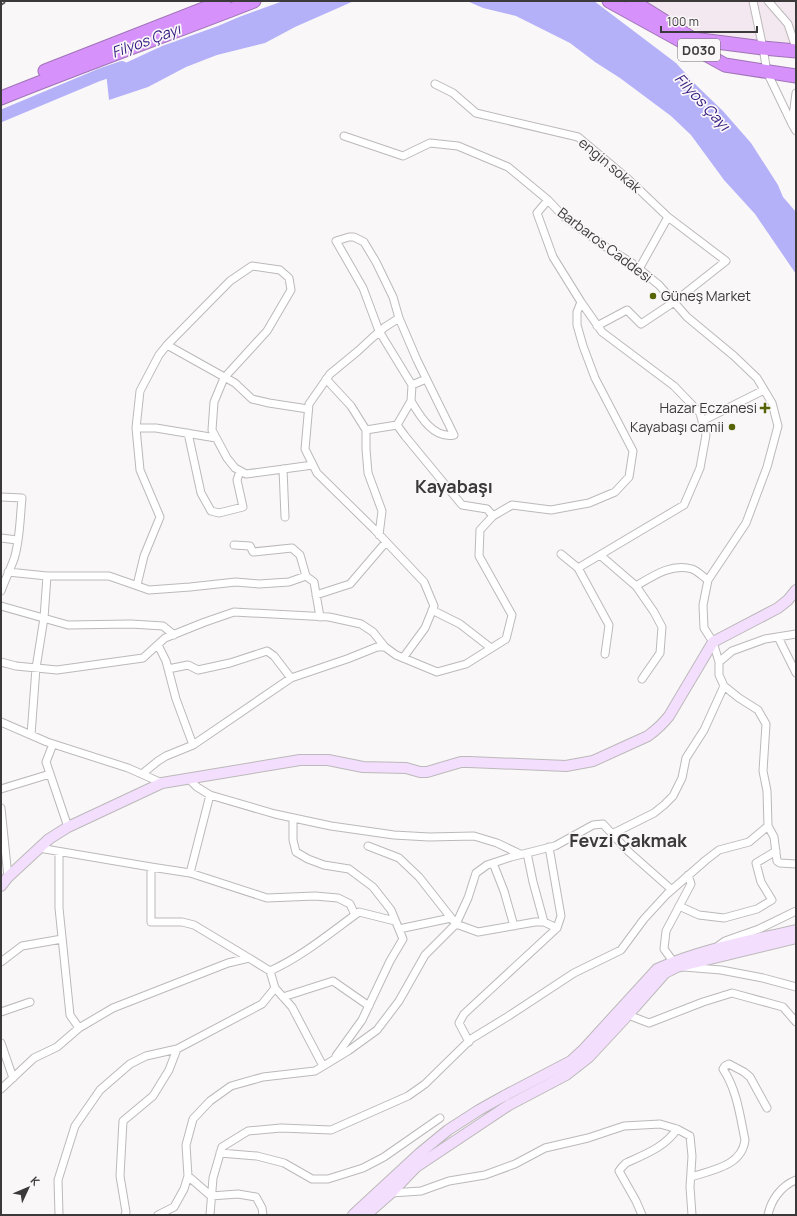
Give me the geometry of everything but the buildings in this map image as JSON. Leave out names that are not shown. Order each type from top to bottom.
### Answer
[{"type":"highway","points":[[1,88],[224,1]]},
{"type":"highway","points":[[1,98],[254,1]]},
{"type":"highway","name":"D030","points":[[609,1],[725,65],[796,76]]},
{"type":"highway","name":"D030","points":[[632,1],[693,39],[763,48],[796,50]]},
{"type":"street","points":[[753,1],[767,72],[796,131]]},
{"type":"street","points":[[768,1],[788,24],[796,50]]},
{"type":"street","name":"engin sokak","points":[[435,84],[453,93],[476,113],[578,137],[628,179],[668,217],[726,261],[674,302]]},
{"type":"street","points":[[792,124],[796,93]]},
{"type":"street","name":"Barbaros Caddesi","points":[[344,136],[403,156],[430,143],[458,146],[508,167],[548,200],[563,216],[606,247],[632,263],[659,285],[687,317],[734,356],[757,378],[772,403],[778,426],[767,467],[746,523],[708,580],[703,605],[704,628],[713,642],[719,662],[719,675],[724,686]]},
{"type":"street","points":[[548,200],[537,213],[553,257],[597,326],[602,332],[674,386],[700,413],[706,435],[700,468],[684,505],[578,568]]},
{"type":"street","points":[[639,269],[668,217]]},
{"type":"street","points":[[397,425],[411,401],[412,385],[380,331],[363,288],[336,241],[354,237],[364,242],[376,262],[393,297],[399,318],[454,435],[445,435],[432,428],[421,417],[411,401]]},
{"type":"street","points":[[137,585],[144,556],[160,517],[140,470],[136,428],[140,392],[159,355],[167,345],[230,281],[252,266],[280,270],[289,278],[291,290],[267,331],[224,378],[214,402],[212,430],[227,458],[235,468],[246,474],[313,465]]},
{"type":"street","points":[[1,662],[16,666],[57,670],[142,658],[166,638],[234,612],[320,616],[361,624],[373,632],[384,647],[396,655],[437,672],[466,664],[506,639],[512,615],[479,556],[480,530],[493,516],[512,506],[551,510],[589,503],[615,492],[628,477],[633,451],[595,378],[583,346],[577,325],[577,312],[581,302]]},
{"type":"street","points":[[597,326],[627,310],[641,324],[674,302]]},
{"type":"street","points":[[399,318],[380,331],[326,379],[309,404],[305,449],[317,473],[424,582],[434,606],[425,628],[403,658]]},
{"type":"street","points":[[167,345],[235,383],[252,399],[308,409]]},
{"type":"street","points":[[412,385],[426,378]]},
{"type":"street","points":[[326,379],[351,406],[366,430],[368,473],[382,511],[379,535]]},
{"type":"street","points":[[702,421],[764,390]]},
{"type":"street","points":[[397,425],[462,505],[487,509],[493,516]]},
{"type":"street","points":[[366,430],[397,425]]},
{"type":"street","points":[[136,428],[156,428],[216,438]]},
{"type":"street","points":[[188,433],[201,493],[210,511],[219,513],[243,507],[237,480],[240,471]]},
{"type":"street","points":[[283,469],[285,516]]},
{"type":"street","points":[[1,497],[22,498],[18,540],[14,558],[1,591]]},
{"type":"street","points":[[1,538],[18,540]]},
{"type":"street","points":[[316,595],[350,584],[386,542]]},
{"type":"street","points":[[234,545],[250,546],[253,552],[292,548],[300,555],[306,576],[314,582],[320,616]]},
{"type":"street","points":[[561,554],[578,568],[609,625],[605,654]]},
{"type":"street","points":[[600,555],[636,586],[654,612],[662,627],[660,653],[642,679]]},
{"type":"street","points":[[636,586],[658,573],[677,567],[693,569],[708,580]]},
{"type":"street","points":[[8,572],[47,576],[109,576],[149,590],[236,582],[259,584],[289,582],[306,576]]},
{"type":"street","points":[[31,735],[36,668],[44,618],[47,576]]},
{"type":"street","points":[[1,886],[8,877],[49,839],[68,827],[162,783],[300,760],[328,760],[363,767],[406,768],[420,772],[427,772],[461,762],[566,766],[593,761],[648,736],[662,725],[669,716],[713,642],[778,608],[788,600],[796,590]]},
{"type":"street","points":[[1,606],[68,625],[131,624],[163,626],[174,635]]},
{"type":"street","points":[[432,610],[460,624],[491,648]]},
{"type":"street","points":[[719,662],[732,651],[765,639],[796,634]]},
{"type":"street","points":[[778,637],[796,673]]},
{"type":"street","points":[[158,645],[166,661],[176,699],[192,745]]},
{"type":"street","points":[[142,774],[158,760],[192,745],[291,678],[377,647],[384,647]]},
{"type":"street","points":[[168,669],[188,665],[198,670],[230,663],[267,651],[274,656],[291,678]]},
{"type":"street","points":[[612,834],[654,813],[673,796],[682,778],[686,758],[702,734],[724,686],[758,710],[766,724],[763,771],[767,791],[768,826],[774,837],[777,861],[780,863],[796,864]]},
{"type":"street","points":[[1,722],[53,744],[110,762],[162,783]]},
{"type":"street","points":[[53,744],[46,762],[68,827]]},
{"type":"street","points":[[1,789],[50,774]]},
{"type":"street","points":[[189,779],[197,787],[210,795],[275,814],[331,826],[394,835],[429,837],[474,836],[497,842],[524,854],[544,922]]},
{"type":"street","points":[[190,873],[210,795]]},
{"type":"street","points":[[1,808],[8,877]]},
{"type":"street","points":[[293,818],[293,840],[296,852],[308,859],[324,865],[349,869],[373,887],[391,910],[403,939],[390,961],[362,1020],[333,1060]]},
{"type":"street","points":[[158,1215],[174,1207],[184,1190],[188,1176],[186,1145],[193,1119],[210,1101],[231,1086],[263,1077],[315,1071],[377,1030],[399,1001],[425,956],[453,921],[468,898],[476,873],[487,865],[555,846],[593,826],[603,824],[629,852],[672,890]]},
{"type":"street","points":[[210,1215],[213,1178],[222,1147],[248,1131],[282,1128],[331,1130],[408,1096],[425,1084],[468,1042],[574,973],[621,950],[644,919],[688,875],[719,850],[749,842],[768,826]]},
{"type":"street","points":[[368,846],[399,858],[419,877],[453,921],[478,932],[544,922],[557,928]]},
{"type":"street","points":[[468,1042],[458,1024],[464,1014],[557,928],[561,916],[549,847]]},
{"type":"street","points":[[39,848],[151,868],[190,873],[267,898],[315,896],[338,898],[350,904],[355,914]]},
{"type":"street","points":[[679,906],[699,914],[724,918],[757,909],[772,900],[761,882],[756,863],[776,851]]},
{"type":"street","points":[[59,852],[59,908],[70,1015],[79,1028]]},
{"type":"street","points":[[493,863],[504,891],[514,926]]},
{"type":"street","points":[[151,868],[151,922],[182,922],[194,925],[270,971],[276,988],[292,1007],[324,1066]]},
{"type":"street","points":[[688,875],[691,884],[666,931],[664,949],[675,964],[721,970],[763,978],[796,987]]},
{"type":"street","points":[[717,948],[725,941],[759,929],[796,910]]},
{"type":"street","points":[[270,971],[308,949],[359,912],[395,921]]},
{"type":"street","points":[[399,929],[453,921]]},
{"type":"street","points":[[366,1215],[391,1193],[416,1167],[509,1104],[566,1075],[589,1057],[665,973],[675,964],[717,948],[796,930]]},
{"type":"street","points":[[353,1215],[420,1153],[448,1130],[479,1110],[571,1061],[583,1050],[657,969],[796,938]]},
{"type":"street","points":[[1,962],[22,946],[62,939]]},
{"type":"street","points":[[1,1089],[34,1058],[57,1047],[79,1028],[113,1008],[228,963],[249,958]]},
{"type":"street","points":[[283,997],[333,981],[369,1006]]},
{"type":"street","points":[[59,1215],[58,1180],[73,1132],[75,1126],[100,1090],[130,1064],[146,1056],[176,1049],[262,1004],[276,988]]},
{"type":"street","points":[[628,1015],[649,1023],[703,1002],[732,993],[783,1007],[796,1022]]},
{"type":"street","points":[[1,1012],[30,1002]]},
{"type":"street","points":[[1,1043],[13,1078]]},
{"type":"street","points":[[125,1215],[126,1212],[120,1176],[123,1121],[153,1096],[169,1070],[176,1049]]},
{"type":"street","points":[[690,1177],[716,1169],[733,1161],[738,1157],[745,1146],[746,1140],[734,1093],[730,1080],[723,1069],[726,1064],[729,1064],[747,1074],[767,1108]]},
{"type":"street","points":[[220,1153],[257,1156],[284,1163],[312,1179],[328,1180],[363,1168],[384,1157],[440,1118]]},
{"type":"street","points":[[391,1193],[421,1191],[449,1181],[486,1176],[515,1164],[545,1148],[588,1138],[624,1126],[660,1124],[677,1129],[690,1136],[692,1156],[690,1177],[692,1215]]},
{"type":"street","points":[[642,1215],[632,1193],[619,1171],[626,1163],[664,1144],[677,1129]]},
{"type":"street","points":[[188,1176],[212,1196],[238,1194],[256,1197],[262,1208],[263,1215]]},
{"type":"street","points":[[768,1215],[775,1197],[784,1187],[796,1180]]},
{"type":"shaded area","points":[[643,1],[796,1],[796,43],[722,37],[688,28]]},
{"type":"water","points":[[283,1],[354,1],[295,27],[265,43],[217,55],[186,67],[148,87],[109,100],[106,72],[162,46]]},
{"type":"water","points":[[467,1],[594,1],[676,63],[723,111],[751,143],[778,185],[783,197],[796,212],[796,274],[755,214],[724,180],[691,135],[671,116],[570,43],[516,16],[483,8]]},
{"type":"waterway","name":"Filyos Çayı","points":[[1,116],[99,75],[122,67]]},
{"type":"railway","points":[[1,5],[7,1]]},
{"type":"place","name":"Güneş Market","points":[[653,296]]},
{"type":"place","name":"Hazar Eczanesi","points":[[765,408]]},
{"type":"place","name":"Kayabaşı camii","points":[[732,427]]},
{"type":"district","name":"Kayabaşı","points":[[454,487]]},
{"type":"district","name":"Fevzi Çakmak","points":[[628,841]]}]
